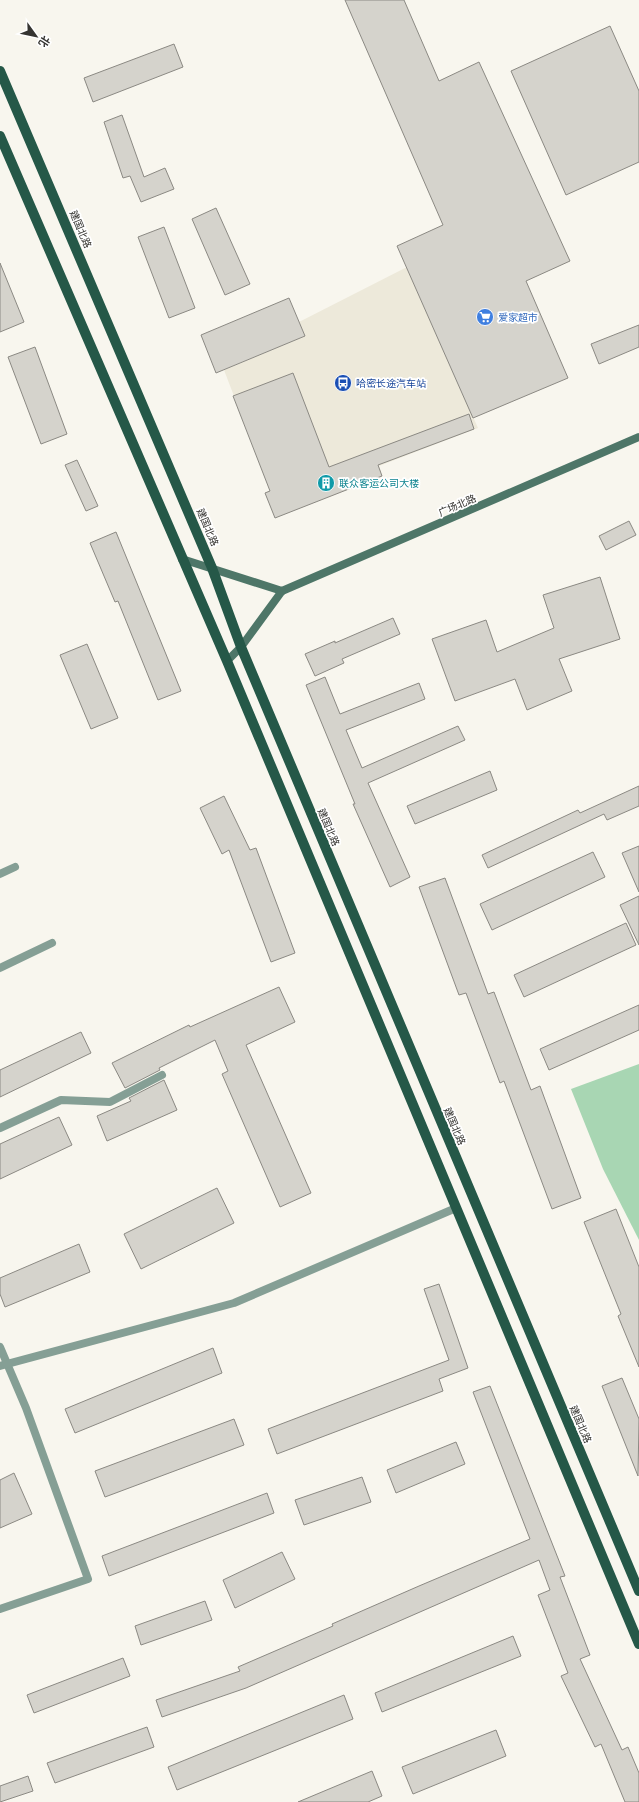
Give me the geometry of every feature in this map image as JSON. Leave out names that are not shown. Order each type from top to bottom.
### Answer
[{"type":"main road","name":"建国北路","points":[[0,71],[212,568],[241,647],[639,1591]]},
{"type":"main road","points":[[0,136],[227,661],[639,1644]]},
{"type":"main road","name":"广场北路","points":[[282,591],[639,437]]},
{"type":"main road","points":[[182,559],[282,591],[241,647],[227,661]]},
{"type":"street","points":[[0,874],[15,867]]},
{"type":"street","points":[[0,968],[52,943]]},
{"type":"street","points":[[0,1128],[61,1100],[110,1102],[162,1075]]},
{"type":"street","points":[[4,1365],[234,1303],[456,1208]]},
{"type":"street","points":[[0,1347],[4,1365],[26,1408],[88,1578],[0,1609]]},
{"type":"shaded area","name":"哈密长途汽车站","points":[[407,267],[478,428],[379,466],[382,476],[275,518],[265,493],[270,490],[224,370],[305,336],[299,322]]},
{"type":"green space","points":[[639,1064],[639,1240],[603,1169],[571,1089]]},
{"type":"building","points":[[345,0],[404,0],[439,81],[479,62],[570,261],[526,281],[568,378],[473,418],[397,246],[443,225]]},
{"type":"building","points":[[610,26],[639,91],[639,162],[566,195],[511,71]]},
{"type":"building","points":[[174,44],[183,67],[93,102],[84,78]]},
{"type":"building","points":[[122,115],[144,177],[165,168],[174,189],[141,202],[130,176],[123,178],[104,122]]},
{"type":"building","points":[[216,208],[250,284],[225,295],[192,219]]},
{"type":"building","points":[[164,227],[195,308],[169,318],[138,237]]},
{"type":"building","points":[[0,263],[24,322],[0,332]]},
{"type":"building","points":[[289,298],[305,336],[216,373],[201,335]]},
{"type":"building","points":[[639,325],[639,347],[599,364],[591,344]]},
{"type":"building","points":[[35,347],[67,434],[41,444],[8,357]]},
{"type":"building","points":[[293,373],[329,467],[469,414],[474,429],[378,465],[382,476],[275,518],[265,493],[270,491],[233,396]]},
{"type":"building","points":[[77,460],[98,506],[86,511],[65,465]]},
{"type":"building","points":[[629,521],[636,535],[606,550],[599,536]]},
{"type":"building","points":[[116,532],[181,691],[158,700],[118,601],[115,602],[90,543]]},
{"type":"building","points":[[600,577],[620,639],[559,659],[572,691],[527,710],[515,679],[455,701],[432,639],[486,620],[497,652],[554,628],[543,595]]},
{"type":"building","points":[[393,618],[400,634],[342,659],[344,663],[315,676],[305,654]]},
{"type":"building","points":[[87,644],[118,718],[91,729],[60,655]]},
{"type":"building","points":[[325,677],[340,714],[419,683],[425,699],[346,730],[362,768],[458,726],[465,740],[368,783],[410,877],[390,887],[353,804],[355,804],[306,685]]},
{"type":"building","points":[[490,771],[497,790],[415,824],[407,806]]},
{"type":"building","points":[[639,786],[639,806],[607,820],[604,814],[488,868],[482,855],[578,810],[580,813]]},
{"type":"building","points":[[224,796],[250,850],[256,848],[295,953],[271,962],[229,850],[222,854],[200,808]]},
{"type":"building","points":[[639,846],[639,892],[622,853]]},
{"type":"building","points":[[593,852],[605,877],[492,930],[480,904]]},
{"type":"building","points":[[445,878],[488,994],[494,992],[531,1090],[540,1086],[581,1198],[552,1209],[504,1081],[500,1083],[466,993],[459,995],[419,887]]},
{"type":"building","points":[[639,896],[639,945],[620,905]]},
{"type":"building","points":[[626,923],[636,945],[524,997],[514,975]]},
{"type":"building","points":[[279,987],[295,1022],[246,1045],[311,1193],[280,1207],[222,1074],[228,1071],[215,1040],[159,1068],[160,1070],[125,1088],[112,1063],[189,1025],[190,1027]]},
{"type":"building","points":[[639,1005],[639,1030],[549,1070],[540,1049]]},
{"type":"building","points":[[81,1032],[91,1053],[0,1097],[0,1070]]},
{"type":"building","points":[[164,1080],[177,1110],[107,1141],[97,1116],[131,1101],[129,1098]]},
{"type":"building","points":[[59,1117],[72,1145],[0,1179],[0,1144]]},
{"type":"building","points":[[217,1188],[234,1223],[141,1269],[124,1234]]},
{"type":"building","points":[[616,1209],[639,1267],[639,1367],[618,1316],[621,1314],[584,1222]]},
{"type":"building","points":[[79,1244],[90,1272],[5,1307],[0,1294],[0,1278]]},
{"type":"building","points":[[439,1284],[468,1368],[439,1379],[443,1391],[277,1454],[268,1429],[449,1360],[424,1289]]},
{"type":"building","points":[[213,1348],[222,1373],[75,1433],[65,1409]]},
{"type":"building","points":[[622,1378],[639,1419],[638,1476],[602,1386]]},
{"type":"building","points":[[490,1386],[565,1576],[560,1577],[590,1655],[580,1659],[622,1750],[628,1747],[639,1773],[639,1802],[625,1802],[601,1744],[595,1747],[561,1676],[568,1673],[538,1595],[550,1590],[539,1560],[246,1688],[162,1717],[156,1700],[240,1671],[238,1667],[333,1626],[332,1624],[530,1539],[473,1392]]},
{"type":"building","points":[[234,1419],[244,1445],[105,1497],[95,1471]]},
{"type":"building","points":[[456,1442],[465,1464],[396,1493],[387,1470]]},
{"type":"building","points":[[14,1473],[32,1514],[0,1528],[0,1480]]},
{"type":"building","points":[[362,1477],[371,1502],[304,1525],[295,1500]]},
{"type":"building","points":[[267,1493],[274,1513],[109,1576],[102,1556]]},
{"type":"building","points":[[282,1552],[295,1579],[235,1608],[223,1580]]},
{"type":"building","points":[[205,1601],[212,1620],[141,1645],[135,1626]]},
{"type":"building","points":[[513,1636],[521,1656],[382,1712],[375,1693]]},
{"type":"building","points":[[123,1658],[130,1676],[34,1713],[27,1695]]},
{"type":"building","points":[[344,1695],[353,1719],[177,1790],[168,1767]]},
{"type":"building","points":[[147,1727],[154,1747],[55,1783],[47,1763]]},
{"type":"building","points":[[496,1730],[506,1756],[413,1794],[402,1767]]},
{"type":"building","points":[[372,1771],[382,1796],[368,1802],[298,1802]]},
{"type":"building","points":[[28,1776],[33,1791],[0,1802],[0,1786]]},
{"type":"place","name":"爱家超市","points":[[485,317]]},
{"type":"place","name":"哈密长途汽车站","points":[[343,383]]},
{"type":"place","name":"联众客运公司大楼","points":[[326,483]]}]
